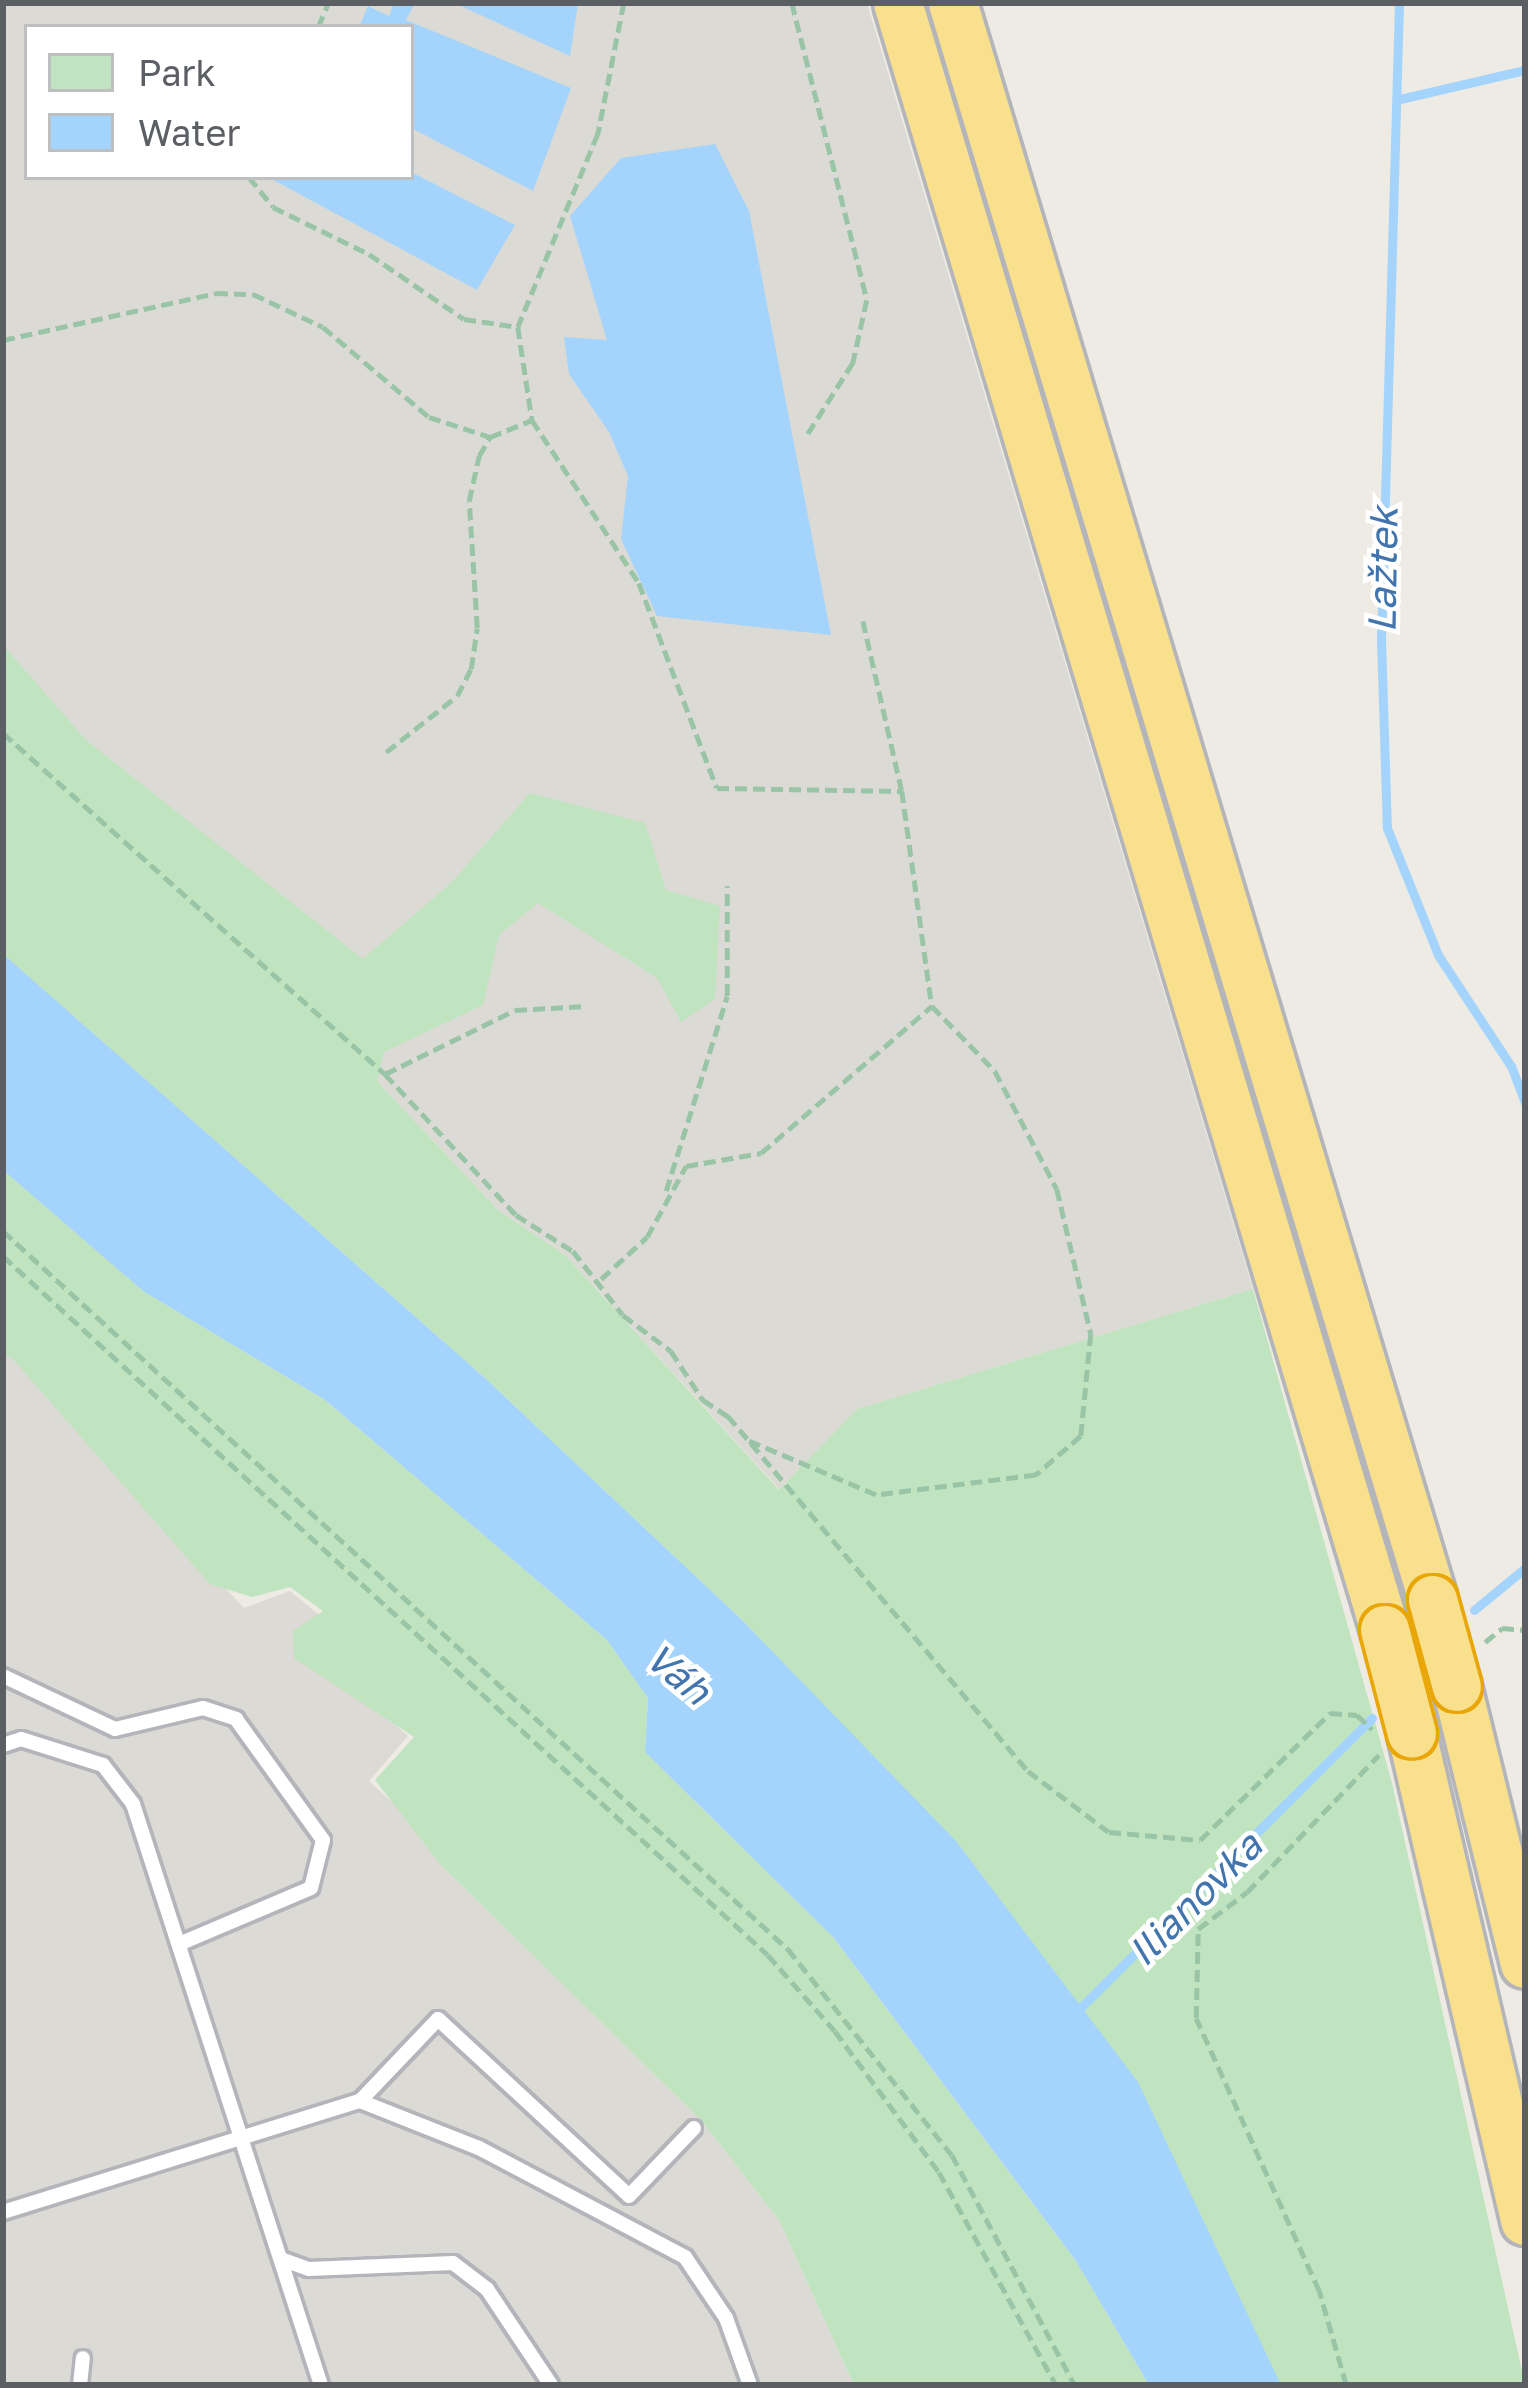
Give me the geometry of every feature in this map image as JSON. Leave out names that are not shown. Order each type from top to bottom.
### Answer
[{"type":"highway","points":[[898,3],[1385,1630],[1391,1739],[1525,2221]]},
{"type":"highway","points":[[953,3],[1433,1600],[1468,1666],[1525,1964]]},
{"type":"lane","points":[[3,1676],[115,1730],[202,1708],[236,1719],[323,1840],[311,1888],[179,1944]]},
{"type":"lane","points":[[3,1745],[21,1739],[103,1765],[134,1804],[321,2385]]},
{"type":"lane","points":[[3,2212],[360,2101],[438,2019],[629,2196],[694,2128]]},
{"type":"lane","points":[[360,2101],[479,2149],[685,2257],[726,2318],[750,2385]]},
{"type":"lane","points":[[280,2259],[309,2269],[453,2263],[487,2289],[551,2385]]},
{"type":"lane","points":[[80,2385],[83,2359]]},
{"type":"path","points":[[624,3],[598,134],[518,327],[532,420],[639,583],[717,788],[902,791]]},
{"type":"path","points":[[792,3],[867,300],[853,363],[806,437]]},
{"type":"path","points":[[251,180],[273,207],[382,261],[464,319],[518,327]]},
{"type":"path","points":[[3,340],[216,293],[253,294],[323,327],[429,417],[490,437],[532,420]]},
{"type":"path","points":[[386,752],[457,696],[471,668],[477,628],[469,501],[490,437]]},
{"type":"path","points":[[744,1439],[876,1495],[1036,1475],[1081,1436],[1091,1334],[1057,1189],[995,1071],[932,1006],[902,791],[863,621]]},
{"type":"path","points":[[3,733],[386,1074],[516,1215],[573,1251],[623,1315],[671,1351],[703,1400],[744,1439],[1028,1771],[1109,1832],[1199,1840],[1330,1713],[1357,1715],[1391,1739],[1246,1892],[1198,1929],[1196,2018],[1318,2291],[1346,2385]]},
{"type":"path","points":[[600,1280],[647,1237],[664,1196],[727,996],[727,886]]},
{"type":"path","points":[[386,1074],[515,1010],[586,1006]]},
{"type":"path","points":[[664,1196],[686,1166],[761,1153],[932,1006]]},
{"type":"path","points":[[3,1232],[788,1948],[952,2155],[1075,2385]]},
{"type":"path","points":[[3,1256],[768,1955],[835,2031],[939,2173],[1056,2385]]},
{"type":"path","points":[[1468,1666],[1502,1628],[1525,1630]]},
{"type":"shaded area","points":[[3,3],[867,3],[1253,1289],[857,1409],[780,1490],[565,1255],[498,1210],[377,1081],[18,1351],[94,1449],[244,1608],[290,1591],[330,1624],[309,1649],[408,1736],[369,1781],[448,1854],[440,1864],[701,2120],[779,2220],[854,2385],[3,2385]]},
{"type":"green space","points":[[3,645],[86,740],[363,959],[453,881],[530,793],[645,823],[666,890],[720,906],[715,999],[681,1022],[657,978],[538,903],[499,935],[483,1005],[384,1052],[377,1081],[498,1210],[565,1255],[779,1490],[857,1409],[1253,1289],[1392,1783],[1525,2385],[1279,2383],[1217,2257],[741,1619],[485,1378],[3,954]]},
{"type":"green space","points":[[3,1170],[143,1291],[325,1400],[607,1640],[648,1698],[645,1752],[833,1937],[1076,2261],[1149,2385],[854,2385],[779,2220],[701,2120],[440,1864],[375,1780],[414,1737],[294,1658],[293,1631],[323,1611],[290,1587],[252,1597],[210,1584],[11,1357],[3,1358]]},
{"type":"water","points":[[394,3],[415,3],[406,20],[571,88],[533,191],[414,130],[414,24],[360,24],[368,6],[389,16]]},
{"type":"water","points":[[454,3],[578,3],[570,56]]},
{"type":"water","points":[[715,144],[749,211],[831,635],[657,616],[621,539],[628,476],[609,432],[569,374],[564,337],[607,340],[570,216],[621,158]]},
{"type":"water","points":[[414,174],[515,225],[477,290],[274,180],[414,180]]},
{"type":"water","name":"Váh","points":[[3,954],[485,1378],[741,1619],[956,1841],[1138,2082],[1281,2385],[1149,2385],[1076,2261],[833,1937],[645,1752],[648,1698],[607,1640],[325,1400],[143,1291],[3,1170]]},
{"type":"waterway","name":"Lažtek","points":[[1399,3],[1381,640],[1387,828],[1438,955],[1511,1066],[1525,1103]]},
{"type":"waterway","points":[[1400,99],[1525,70]]},
{"type":"waterway","name":"Ilianovka","points":[[1474,1610],[1525,1568]]},
{"type":"waterway","name":"Ilianovka","points":[[1074,2014],[1372,1718]]}]
